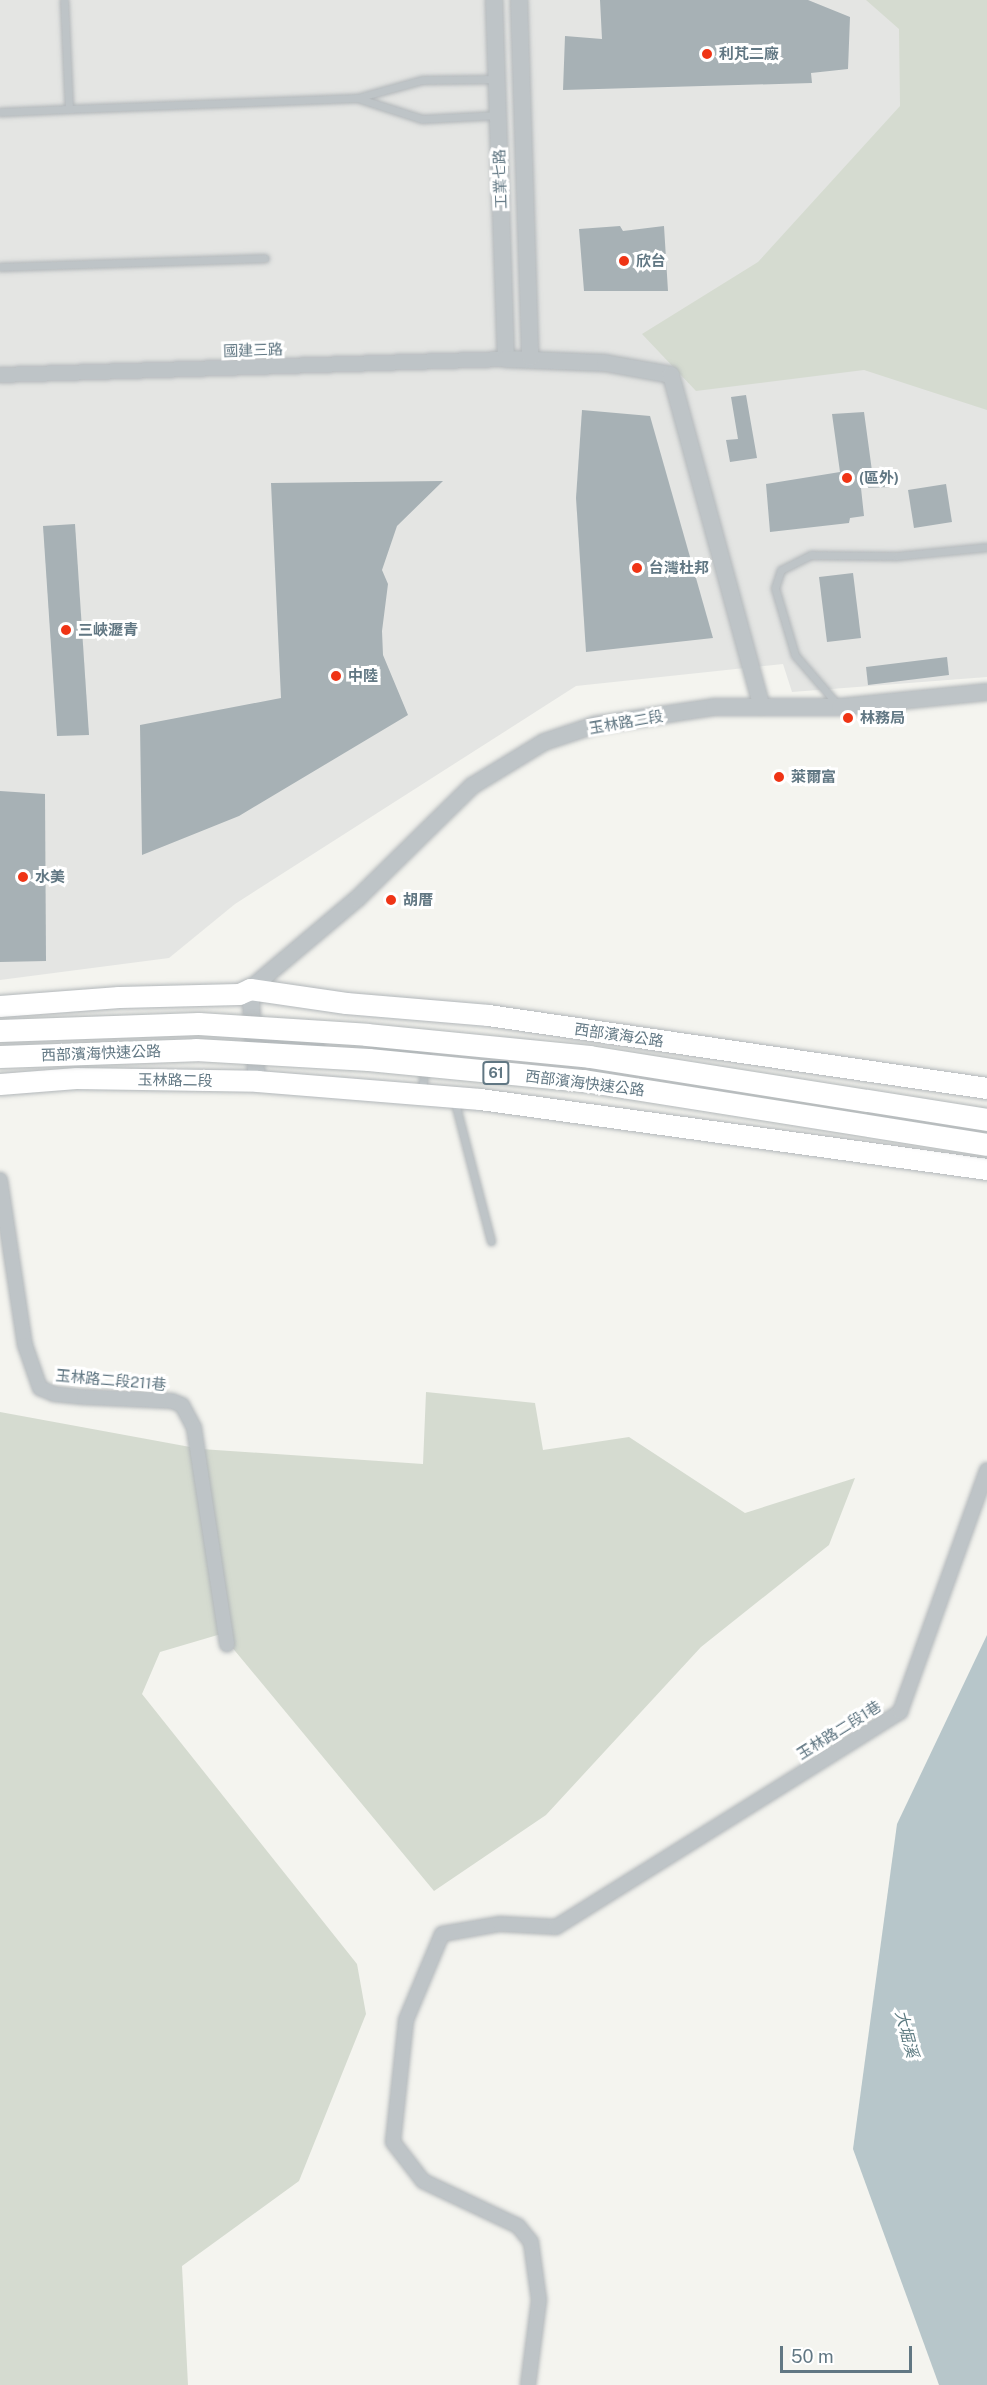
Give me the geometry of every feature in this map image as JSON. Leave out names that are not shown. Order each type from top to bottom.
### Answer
[{"type":"highway","name":"西部濱海快速公路","points":[[0,1031],[199,1024],[367,1035],[590,1057],[987,1120]]},
{"type":"highway","name":"西部濱海快速公路","points":[[0,1058],[196,1050],[369,1060],[584,1081],[987,1145]]},
{"type":"main road","name":"玉林路二段","points":[[0,1006],[239,994],[250,989]]},
{"type":"main road","name":"西部濱海公路","points":[[250,989],[346,1003],[488,1016],[987,1088]]},
{"type":"main road","name":"玉林路二段","points":[[0,1084],[76,1078],[257,1081]]},
{"type":"main road","name":"61","points":[[257,1081],[480,1099],[987,1169]]},
{"type":"street","name":"工業七路","points":[[494,0],[506,359]]},
{"type":"street","name":"工業七路","points":[[519,0],[530,358]]},
{"type":"street","points":[[506,359],[530,358],[605,363],[671,375],[762,707]]},
{"type":"street","name":"國建三路","points":[[0,375],[506,359]]},
{"type":"street","name":"玉林路二段","points":[[250,989],[358,898],[472,786],[544,742],[596,725],[714,707],[840,707],[987,692]]},
{"type":"street","points":[[250,989],[256,1038],[257,1081]]},
{"type":"street","name":"玉林路二段211巷","points":[[0,1180],[25,1345],[40,1388],[54,1394],[172,1401],[183,1405],[194,1428],[227,1644]]},
{"type":"street","name":"玉林路二段1巷","points":[[528,2385],[538,2300],[531,2242],[518,2226],[423,2181],[393,2142],[406,2020],[442,1934],[500,1924],[556,1927],[637,1874],[900,1712],[987,1470]]},
{"type":"lane","points":[[64,0],[69,109]]},
{"type":"lane","points":[[0,112],[357,98],[422,80],[496,79]]},
{"type":"lane","points":[[357,98],[422,119],[498,116]]},
{"type":"lane","points":[[0,267],[265,258]]},
{"type":"lane","points":[[840,707],[795,655],[775,588],[781,570],[811,555],[897,556],[987,547]]},
{"type":"lane","points":[[256,1038],[326,1046]]},
{"type":"lane","points":[[359,1048],[426,1053],[422,1094]]},
{"type":"lane","points":[[453,1096],[491,1241]]},
{"type":"shaded area","points":[[0,0],[987,0],[987,677],[792,692],[783,664],[576,686],[235,904],[169,958],[0,980]]},
{"type":"shaded area","points":[[866,0],[987,0],[987,410],[864,370],[696,391],[642,334],[758,262],[900,106],[899,29]]},
{"type":"shaded area","points":[[426,1392],[535,1403],[543,1450],[629,1437],[745,1513],[855,1478],[829,1545],[701,1647],[546,1815],[434,1891],[221,1634],[160,1652],[142,1694],[357,1964],[366,2014],[299,2181],[182,2266],[188,2385],[0,2385],[0,1412],[201,1449],[423,1464]]},
{"type":"water","name":"大堀溪","points":[[987,1635],[987,2385],[939,2385],[853,2149],[897,1824]]},
{"type":"building","name":"利芃二廠","points":[[600,0],[808,0],[850,17],[848,69],[811,73],[812,83],[563,90],[565,36],[602,39]]},
{"type":"building","name":"欣台","points":[[620,226],[623,231],[664,226],[668,291],[584,291],[579,229]]},
{"type":"building","points":[[746,395],[757,458],[730,462],[726,440],[738,439],[731,397]]},
{"type":"building","name":"台灣杜邦","points":[[582,410],[650,416],[713,638],[586,652],[576,498]]},
{"type":"building","name":"(區外)","points":[[864,412],[872,471],[890,468],[891,487],[861,488],[864,516],[850,518],[849,523],[770,532],[766,484],[840,472],[832,414]]},
{"type":"building","name":"中陸","points":[[443,481],[397,526],[382,570],[388,584],[382,631],[383,655],[408,715],[239,816],[142,855],[140,725],[281,698],[271,483]]},
{"type":"building","points":[[946,484],[952,522],[914,528],[908,490]]},
{"type":"building","name":"三峽瀝青","points":[[75,524],[89,735],[57,736],[43,526]]},
{"type":"building","points":[[853,573],[861,638],[827,642],[819,577]]},
{"type":"building","points":[[947,657],[949,675],[868,685],[866,667]]},
{"type":"building","name":"水美","points":[[0,791],[45,794],[46,961],[0,962]]},
{"type":"place","name":"利芃二廠","points":[[707,54]]},
{"type":"place","name":"欣台","points":[[624,261]]},
{"type":"place","name":"(區外)","points":[[847,478]]},
{"type":"place","name":"台灣杜邦","points":[[637,568]]},
{"type":"place","name":"三峽瀝青","points":[[66,630]]},
{"type":"place","name":"中陸","points":[[336,676]]},
{"type":"place","name":"林務局","points":[[848,718]]},
{"type":"place","name":"萊爾富","points":[[779,777]]},
{"type":"place","name":"水美","points":[[23,877]]},
{"type":"place","name":"胡厝","points":[[391,900]]}]
